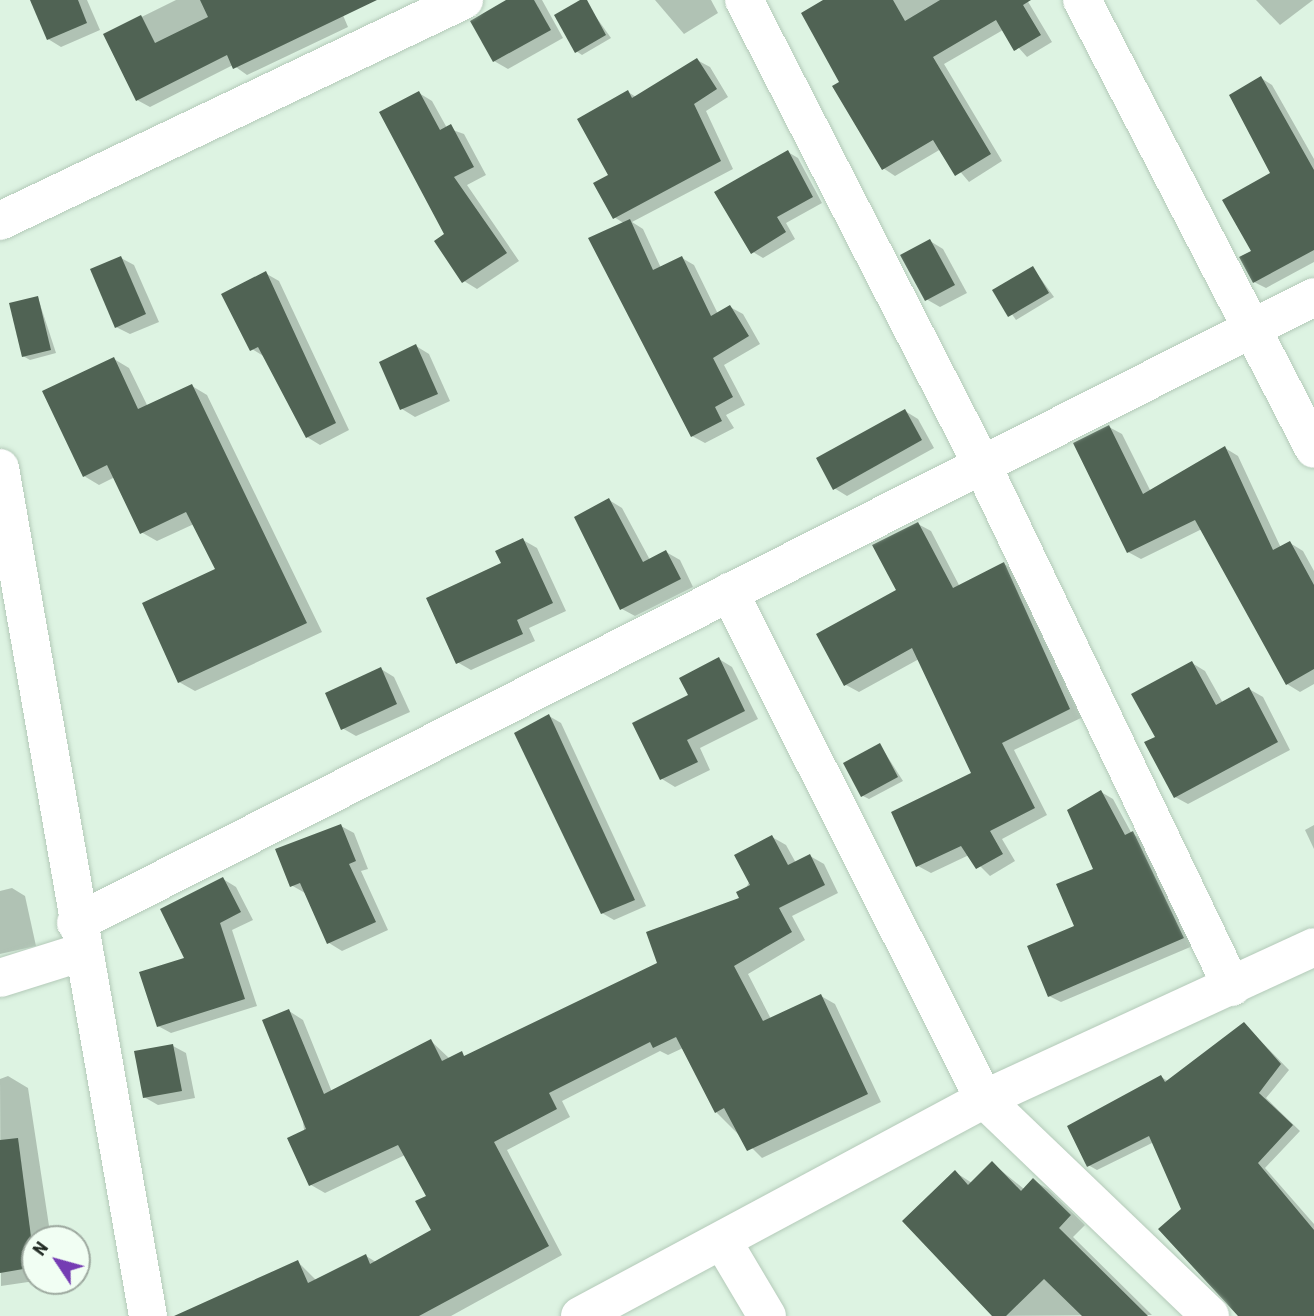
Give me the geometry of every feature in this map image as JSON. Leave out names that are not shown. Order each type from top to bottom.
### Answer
[{"type":"street","points":[[0,221],[464,0]]},
{"type":"street","points":[[744,0],[981,463],[1232,987]]},
{"type":"street","points":[[1082,0],[1314,449]]},
{"type":"street","points":[[0,978],[729,592],[1314,297]]},
{"type":"street","points":[[0,468],[78,938],[148,1316]]},
{"type":"street","points":[[729,592],[984,1099],[1210,1316]]},
{"type":"street","points":[[580,1316],[723,1242],[984,1099],[1232,987],[1307,960]]},
{"type":"street","points":[[723,1242],[767,1316]]},
{"type":"building","points":[[30,0],[78,0],[87,23],[47,40]]},
{"type":"building","points":[[200,0],[377,0],[233,69],[227,55],[136,101],[103,34],[141,15],[155,43],[208,17]]},
{"type":"building","points":[[506,0],[534,0],[551,30],[493,62],[470,21]]},
{"type":"building","points":[[580,0],[587,0],[606,35],[575,53],[554,15]]},
{"type":"building","points":[[823,0],[893,0],[905,21],[940,0],[1031,0],[1023,5],[1041,35],[1014,51],[996,20],[933,57],[991,154],[955,176],[933,140],[882,170],[832,86],[839,82],[801,13]]},
{"type":"building","points":[[697,58],[717,89],[694,104],[721,161],[613,219],[593,183],[608,175],[577,119],[628,90],[632,98]]},
{"type":"building","points":[[1261,76],[1314,170],[1314,250],[1253,283],[1239,257],[1251,251],[1222,200],[1270,173],[1229,95]]},
{"type":"building","points":[[419,91],[440,130],[451,124],[474,167],[454,177],[507,253],[462,283],[434,241],[444,234],[379,112]]},
{"type":"building","points":[[788,150],[813,197],[777,217],[786,232],[751,254],[714,192]]},
{"type":"building","points":[[630,219],[653,270],[682,256],[711,316],[730,305],[749,336],[713,358],[733,397],[715,407],[722,421],[691,437],[588,238]]},
{"type":"building","points":[[930,239],[955,285],[925,301],[900,255]]},
{"type":"building","points":[[121,256],[146,314],[115,328],[90,269]]},
{"type":"building","points":[[1033,266],[1049,293],[1008,317],[992,290]]},
{"type":"building","points":[[266,271],[336,423],[306,438],[258,347],[250,351],[221,294]]},
{"type":"building","points":[[38,296],[51,350],[22,357],[9,303]]},
{"type":"building","points":[[416,344],[438,394],[400,410],[379,362]]},
{"type":"building","points":[[114,357],[138,409],[192,384],[307,623],[178,683],[142,603],[215,569],[186,512],[140,534],[107,465],[83,477],[42,391]]},
{"type":"building","points":[[905,409],[922,440],[833,490],[816,458]]},
{"type":"building","points":[[1109,425],[1143,494],[1225,446],[1273,550],[1290,541],[1314,585],[1314,669],[1286,685],[1195,520],[1127,553],[1073,443]]},
{"type":"building","points":[[609,498],[643,562],[666,550],[681,579],[620,610],[574,517]]},
{"type":"building","points":[[918,522],[953,588],[1004,562],[1070,709],[1002,743],[1035,808],[990,831],[1003,854],[976,869],[961,846],[916,867],[891,812],[971,773],[912,648],[844,686],[816,634],[896,590],[872,545]]},
{"type":"building","points":[[523,538],[553,603],[517,620],[523,634],[456,664],[426,598],[501,563],[495,551]]},
{"type":"building","points":[[719,657],[745,711],[687,740],[698,762],[660,780],[632,723],[688,695],[679,678]]},
{"type":"building","points":[[1192,661],[1216,705],[1249,687],[1278,742],[1174,798],[1144,742],[1155,737],[1131,694]]},
{"type":"building","points":[[381,667],[397,704],[341,730],[325,693]]},
{"type":"building","points":[[549,714],[635,900],[601,914],[514,733]]},
{"type":"building","points":[[880,743],[898,777],[861,797],[843,763]]},
{"type":"building","points":[[1101,790],[1125,835],[1133,831],[1184,938],[1048,997],[1027,946],[1074,926],[1056,884],[1093,869],[1067,810]]},
{"type":"building","points":[[341,824],[356,861],[349,864],[376,922],[327,944],[300,883],[290,887],[275,849]]},
{"type":"building","points":[[772,835],[788,865],[810,854],[825,885],[779,908],[792,932],[734,966],[763,1021],[821,994],[868,1094],[747,1151],[724,1108],[715,1113],[676,1037],[653,1048],[650,1042],[549,1093],[557,1109],[494,1142],[549,1246],[419,1316],[174,1316],[298,1260],[308,1283],[366,1254],[370,1264],[431,1230],[415,1201],[426,1196],[398,1145],[309,1186],[287,1138],[306,1129],[262,1020],[289,1009],[324,1094],[431,1039],[442,1061],[462,1051],[464,1056],[657,963],[646,932],[739,898],[736,892],[750,885],[734,855]]},
{"type":"building","points":[[223,877],[241,912],[220,923],[245,999],[157,1027],[139,972],[184,958],[160,909]]},
{"type":"building","points":[[1244,1022],[1281,1064],[1259,1093],[1293,1125],[1258,1163],[1314,1230],[1314,1316],[1238,1316],[1158,1229],[1181,1209],[1149,1136],[1087,1167],[1067,1126],[1161,1075],[1165,1082]]},
{"type":"building","points":[[173,1044],[182,1091],[143,1098],[134,1051]]},
{"type":"building","points":[[18,1138],[29,1225],[21,1225],[21,1269],[0,1273],[0,1140]]},
{"type":"building","points":[[992,1161],[1021,1191],[1033,1178],[1071,1215],[1059,1228],[1148,1316],[1082,1316],[1044,1279],[1006,1316],[992,1316],[902,1221],[955,1170],[968,1185]]}]
